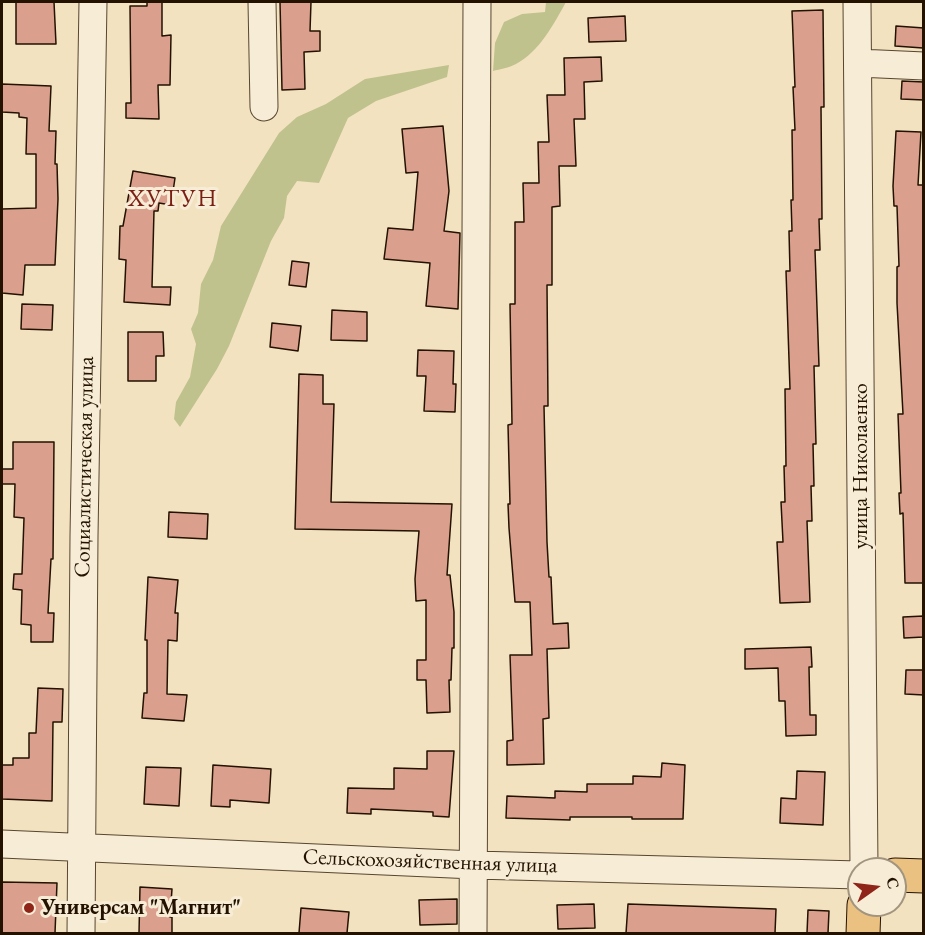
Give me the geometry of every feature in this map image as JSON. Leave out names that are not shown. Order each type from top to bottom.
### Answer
[{"type":"main road","points":[[907,875],[924,876]]},
{"type":"main road","points":[[863,933],[864,917]]},
{"type":"street","name":"Социалистическая улица","points":[[81,933],[84,548],[93,2]]},
{"type":"street","points":[[262,2],[264,107]]},
{"type":"street","points":[[473,933],[477,2]]},
{"type":"street","name":"улица Николаенко","points":[[857,2],[864,857]]},
{"type":"street","points":[[858,63],[924,66]]},
{"type":"street","name":"Сельскохозяйственная улица","points":[[2,844],[474,865],[847,875]]},
{"type":"green space","points":[[546,2],[566,2],[539,45],[516,64],[493,71],[495,43],[504,22],[522,14],[545,12]]},
{"type":"green space","points":[[449,65],[447,77],[376,101],[348,118],[319,183],[297,181],[287,196],[284,218],[271,241],[229,346],[180,427],[174,419],[176,402],[190,377],[196,344],[191,329],[198,313],[201,284],[213,260],[221,226],[279,133],[297,117],[326,104],[365,79]]},
{"type":"building","points":[[16,2],[54,2],[56,44],[16,44]]},
{"type":"building","points":[[147,2],[162,2],[162,36],[171,35],[170,85],[158,85],[159,119],[126,118],[126,103],[131,103],[130,6],[147,6]]},
{"type":"building","points":[[280,2],[311,2],[310,31],[320,31],[320,51],[304,52],[305,89],[282,90]]},
{"type":"building","points":[[823,10],[822,219],[819,219],[820,250],[815,250],[819,366],[814,366],[816,444],[813,444],[812,521],[807,521],[810,602],[780,603],[777,542],[783,542],[781,502],[785,502],[785,389],[790,389],[786,271],[790,271],[789,231],[792,231],[791,200],[793,200],[792,130],[795,130],[792,11]]},
{"type":"building","points":[[625,16],[626,41],[589,42],[588,18]]},
{"type":"building","points":[[896,26],[924,28],[923,48],[895,46]]},
{"type":"building","points":[[601,57],[602,81],[584,82],[585,119],[574,119],[576,166],[559,166],[560,206],[552,207],[552,285],[547,285],[548,406],[544,406],[549,577],[551,577],[553,624],[568,623],[569,648],[547,649],[549,718],[543,719],[544,764],[507,765],[507,741],[513,740],[510,655],[532,655],[530,602],[515,602],[508,504],[510,504],[508,425],[512,424],[510,304],[515,304],[515,222],[524,222],[523,183],[539,183],[538,142],[549,142],[547,95],[565,95],[564,58]]},
{"type":"building","points":[[902,81],[924,82],[924,100],[901,99]]},
{"type":"building","points":[[2,84],[51,86],[49,131],[56,131],[55,164],[57,164],[58,199],[55,265],[25,265],[23,295],[2,293],[2,209],[36,208],[36,154],[26,154],[27,118],[19,117],[19,113],[2,112]]},
{"type":"building","points":[[443,126],[449,191],[444,231],[460,233],[458,309],[426,306],[430,263],[384,259],[388,228],[413,230],[418,172],[406,173],[402,129]]},
{"type":"building","points":[[896,131],[921,132],[918,185],[924,185],[924,583],[905,583],[903,513],[900,514],[898,414],[903,414],[897,303],[897,267],[899,266],[897,206],[894,206],[893,186]]},
{"type":"building","points":[[133,171],[175,178],[171,205],[159,203],[158,211],[154,211],[152,287],[171,287],[170,305],[124,302],[126,260],[119,259],[120,226],[123,226]]},
{"type":"building","points":[[292,261],[309,263],[306,287],[289,285]]},
{"type":"building","points":[[22,304],[53,305],[52,330],[21,329]]},
{"type":"building","points":[[332,310],[367,312],[367,341],[331,340]]},
{"type":"building","points":[[272,323],[301,326],[298,351],[270,347]]},
{"type":"building","points":[[128,332],[163,332],[164,356],[156,356],[156,381],[128,381]]},
{"type":"building","points":[[418,350],[454,351],[455,412],[424,411],[426,376],[417,376]]},
{"type":"building","points":[[299,374],[323,375],[323,404],[334,404],[331,502],[452,504],[447,575],[450,575],[454,612],[454,648],[452,648],[451,680],[449,680],[450,712],[427,713],[426,680],[417,680],[417,660],[426,660],[426,600],[416,601],[415,579],[419,531],[295,529]]},
{"type":"building","points":[[13,442],[54,442],[53,559],[51,559],[48,613],[54,613],[53,642],[31,642],[31,625],[21,624],[22,590],[13,589],[14,574],[22,574],[24,518],[14,517],[15,484],[2,484],[2,469],[13,469]]},
{"type":"building","points":[[169,512],[208,514],[207,539],[168,537]]},
{"type":"building","points":[[148,577],[178,580],[175,613],[178,613],[177,641],[168,640],[167,694],[187,695],[184,721],[142,718],[144,693],[147,693],[147,640],[145,640]]},
{"type":"building","points":[[924,616],[924,637],[904,638],[903,617]]},
{"type":"building","points":[[811,647],[810,715],[816,715],[816,735],[786,736],[785,701],[779,701],[778,668],[745,669],[745,649]]},
{"type":"building","points":[[906,670],[924,670],[924,695],[905,694]]},
{"type":"building","points":[[38,688],[63,689],[62,722],[53,722],[52,801],[2,799],[2,765],[13,765],[13,758],[29,758],[29,733],[36,733]]},
{"type":"building","points":[[427,751],[454,751],[449,817],[433,816],[433,812],[371,809],[371,814],[347,813],[348,788],[394,789],[394,768],[427,769]]},
{"type":"building","points":[[662,763],[685,765],[683,819],[506,818],[507,796],[555,798],[555,791],[587,792],[587,784],[633,784],[633,776],[661,777]]},
{"type":"building","points":[[213,765],[271,769],[269,803],[230,800],[230,807],[211,806]]},
{"type":"building","points":[[146,767],[181,768],[179,806],[144,804]]},
{"type":"building","points":[[797,771],[825,772],[823,825],[780,823],[781,798],[796,799]]},
{"type":"building","name":"Универсам \"Магнит\"","points":[[2,882],[57,883],[55,933],[2,933]]},
{"type":"building","points":[[140,887],[172,889],[170,917],[172,917],[172,933],[139,933]]},
{"type":"building","points":[[457,899],[457,924],[420,925],[419,900]]},
{"type":"building","points":[[594,904],[595,928],[558,929],[557,905]]},
{"type":"building","points":[[628,904],[776,909],[775,933],[626,933]]},
{"type":"building","points":[[301,908],[349,912],[347,933],[299,933]]},
{"type":"building","points":[[808,910],[829,911],[828,933],[807,933]]},
{"type":"place","name":"Универсам \"Магнит\"","points":[[29,908]]},
{"type":"district","name":"ХУТУН","points":[[173,199]]}]
